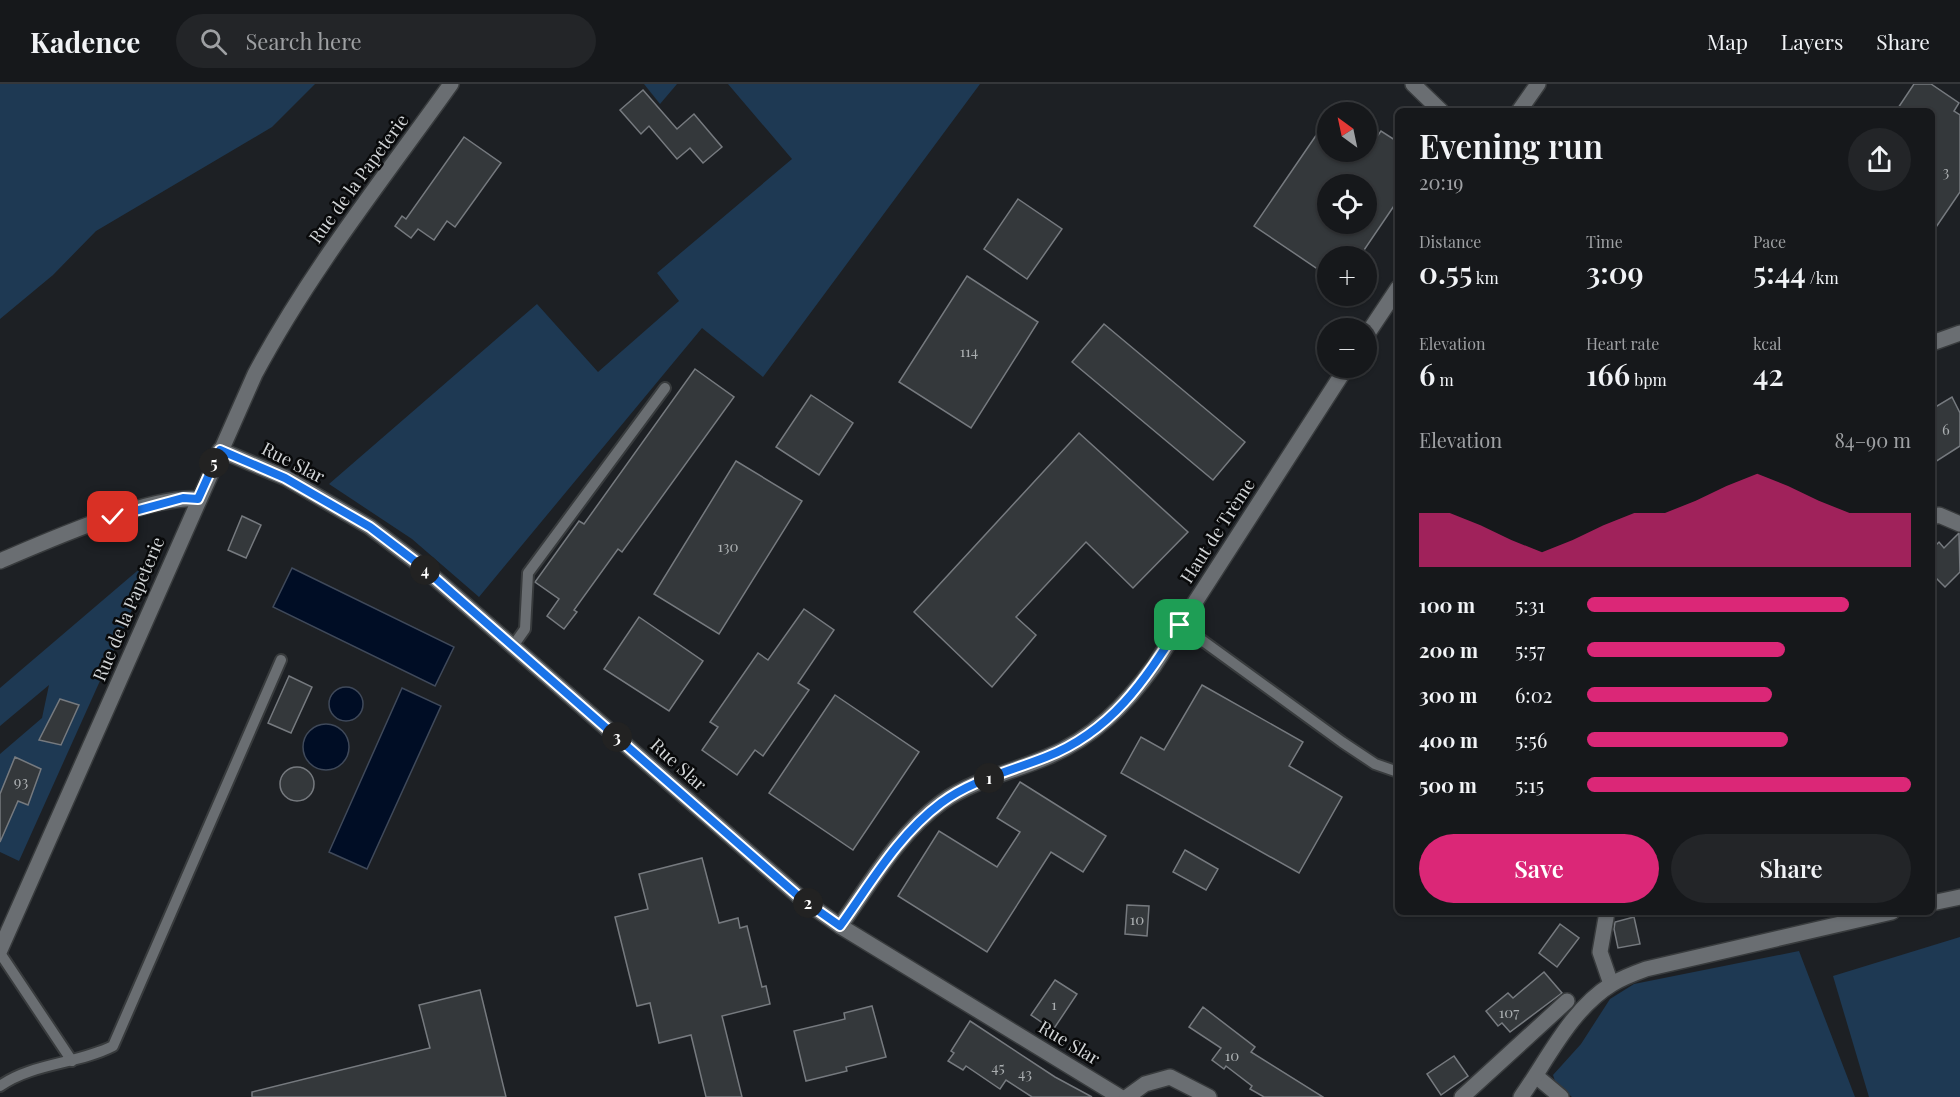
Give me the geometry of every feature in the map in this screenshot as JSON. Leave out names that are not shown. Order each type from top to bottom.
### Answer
[{"type":"street","name":"Rue de la Papeterie","points":[[0,952],[198,499],[277,333],[325,260],[451,84]]},
{"type":"street","points":[[1413,84],[1438,108]]},
{"type":"street","points":[[1523,108],[1538,84]]},
{"type":"street","points":[[1377,320],[1395,292]]},
{"type":"street","points":[[1935,342],[1960,333]]},
{"type":"street","name":"Haut de Trème","points":[[840,926],[908,830],[943,801],[980,782],[1049,756],[1092,733],[1128,701],[1180,625],[1340,378]]},
{"type":"street","name":"Rue Slar","points":[[220,450],[285,478],[370,527],[420,565],[803,900],[840,926],[1120,1097]]},
{"type":"street","points":[[0,561],[113,517],[183,498],[198,499]]},
{"type":"street","points":[[1935,516],[1939,515],[1960,524]]},
{"type":"street","points":[[1935,902],[1960,897]]},
{"type":"street","points":[[1606,915],[1600,952],[1611,984]]},
{"type":"street","points":[[1521,1097],[1575,1019],[1611,984],[1646,969],[1879,915]]},
{"type":"street","points":[[1462,1097],[1567,1001]]},
{"type":"street","points":[[1536,1076],[1561,1097]]},
{"type":"street","points":[[1127,1097],[1145,1084],[1170,1077],[1209,1097]]},
{"type":"lane","points":[[513,646],[525,629],[528,573],[665,388]]},
{"type":"lane","points":[[1180,625],[1342,742],[1375,764],[1395,771]]},
{"type":"lane","points":[[0,1086],[30,1072],[93,1056],[113,1046],[281,660]]},
{"type":"lane","points":[[0,952],[72,1061]]},
{"type":"shaded area","points":[[0,84],[315,84],[272,127],[96,231],[53,275],[0,319]]},
{"type":"shaded area","points":[[644,84],[677,84],[660,104]]},
{"type":"shaded area","points":[[728,84],[980,84],[763,377],[702,328],[479,597],[412,539],[329,484],[537,304],[598,372],[679,301],[657,273],[792,159]]},
{"type":"shaded area","points":[[157,554],[19,861],[0,852],[0,754],[42,718],[49,685],[0,726],[0,688]]},
{"type":"shaded area","points":[[292,568],[454,647],[435,686],[273,607]]},
{"type":"shaded area","points":[[346,687],[358,692],[363,704],[358,716],[346,721],[334,716],[329,704],[334,692]]},
{"type":"shaded area","points":[[402,688],[441,706],[367,869],[329,852]]},
{"type":"shaded area","points":[[326,724],[342,731],[349,747],[342,763],[326,770],[310,763],[303,747],[310,731]]},
{"type":"shaded area","points":[[1960,937],[1960,1097],[1869,1097],[1833,976]]},
{"type":"shaded area","points":[[1799,951],[1855,1097],[1572,1097],[1556,1084],[1553,1075],[1581,1044],[1610,999],[1634,984]]},
{"type":"building","points":[[1914,84],[1931,84],[1959,103],[1954,111],[1960,115],[1960,192],[1935,229],[1935,108],[1898,108]]},
{"type":"building","points":[[643,90],[677,129],[694,114],[722,147],[703,163],[690,148],[677,159],[649,126],[641,134],[620,110]]},
{"type":"building","points":[[1381,131],[1395,140],[1395,204],[1377,231],[1377,174],[1317,174],[1317,234],[1375,234],[1367,246],[1317,246],[1317,269],[1254,226],[1317,134],[1317,162],[1377,162],[1377,137]]},
{"type":"building","points":[[464,137],[501,163],[455,227],[447,221],[434,240],[418,229],[411,238],[395,226],[402,216],[406,219]]},
{"type":"building","points":[[1018,199],[1062,229],[1027,279],[984,249]]},
{"type":"building","points":[[967,276],[1038,322],[971,428],[899,382]]},
{"type":"building","points":[[1104,324],[1245,442],[1213,480],[1072,362]]},
{"type":"building","points":[[695,369],[734,397],[622,552],[618,549],[574,610],[577,612],[564,629],[547,616],[559,599],[535,582],[579,521],[584,524]]},
{"type":"building","points":[[811,395],[853,423],[819,475],[776,447]]},
{"type":"building","points":[[1952,397],[1960,413],[1960,446],[1935,462],[1935,407]]},
{"type":"building","points":[[1079,433],[1188,532],[1133,588],[1086,542],[1016,617],[1036,635],[992,687],[914,612]]},
{"type":"building","points":[[736,461],[802,501],[719,634],[654,594]]},
{"type":"building","points":[[242,516],[261,525],[246,558],[228,550]]},
{"type":"building","points":[[1959,533],[1960,572],[1945,587],[1935,577],[1935,546],[1939,542],[1944,548]]},
{"type":"building","points":[[804,609],[834,630],[798,683],[809,690],[763,756],[755,750],[737,775],[702,750],[718,727],[710,722],[758,653],[768,660]]},
{"type":"building","points":[[639,617],[703,661],[669,711],[604,669]]},
{"type":"building","points":[[289,676],[312,687],[291,733],[268,723]]},
{"type":"building","points":[[1202,685],[1303,742],[1289,766],[1342,797],[1299,873],[1121,773],[1141,737],[1164,750]]},
{"type":"building","points":[[835,695],[919,752],[853,850],[769,793]]},
{"type":"building","points":[[60,699],[79,705],[61,745],[39,740]]},
{"type":"building","points":[[15,757],[41,769],[28,805],[18,801],[0,842],[0,794]]},
{"type":"building","points":[[297,767],[309,772],[314,784],[309,796],[297,801],[285,796],[280,784],[285,772]]},
{"type":"building","points":[[1020,782],[1106,836],[1083,872],[1051,852],[987,952],[898,896],[939,831],[997,867],[1020,832],[997,818]]},
{"type":"building","points":[[1185,850],[1218,869],[1206,890],[1173,872]]},
{"type":"building","points":[[702,858],[719,923],[738,918],[740,928],[747,926],[762,987],[766,986],[770,1004],[722,1016],[742,1097],[706,1097],[691,1035],[659,1043],[650,1003],[637,1006],[615,917],[648,909],[639,874]]},
{"type":"building","points":[[1127,905],[1149,906],[1147,936],[1125,934]]},
{"type":"building","points":[[1634,917],[1640,944],[1618,948],[1615,922]]},
{"type":"building","points":[[1560,924],[1579,938],[1557,967],[1539,953]]},
{"type":"building","points":[[1544,972],[1562,993],[1510,1032],[1502,1023],[1498,1026],[1486,1011],[1508,993],[1513,998]]},
{"type":"building","points":[[1055,980],[1077,994],[1053,1030],[1031,1015]]},
{"type":"building","points":[[480,990],[506,1097],[252,1097],[252,1092],[430,1048],[419,1005]]},
{"type":"building","points":[[872,1006],[886,1057],[846,1067],[847,1071],[806,1081],[794,1031],[845,1019],[844,1013]]},
{"type":"building","points":[[1203,1007],[1255,1047],[1251,1052],[1323,1097],[1264,1097],[1250,1089],[1252,1086],[1226,1066],[1224,1069],[1212,1060],[1221,1048],[1189,1027]]},
{"type":"building","points":[[970,1021],[1055,1077],[1092,1097],[1032,1097],[1006,1080],[1000,1089],[966,1066],[963,1070],[948,1061],[954,1053],[951,1051]]},
{"type":"building","points":[[1454,1056],[1468,1076],[1441,1095],[1427,1074]]},
{"type":"route","points":[[113,517],[183,498],[198,499],[220,450],[285,478],[370,527],[420,565],[803,900],[840,926],[908,830],[943,801],[980,782],[1049,756],[1092,733],[1128,701],[1180,625]]}]
